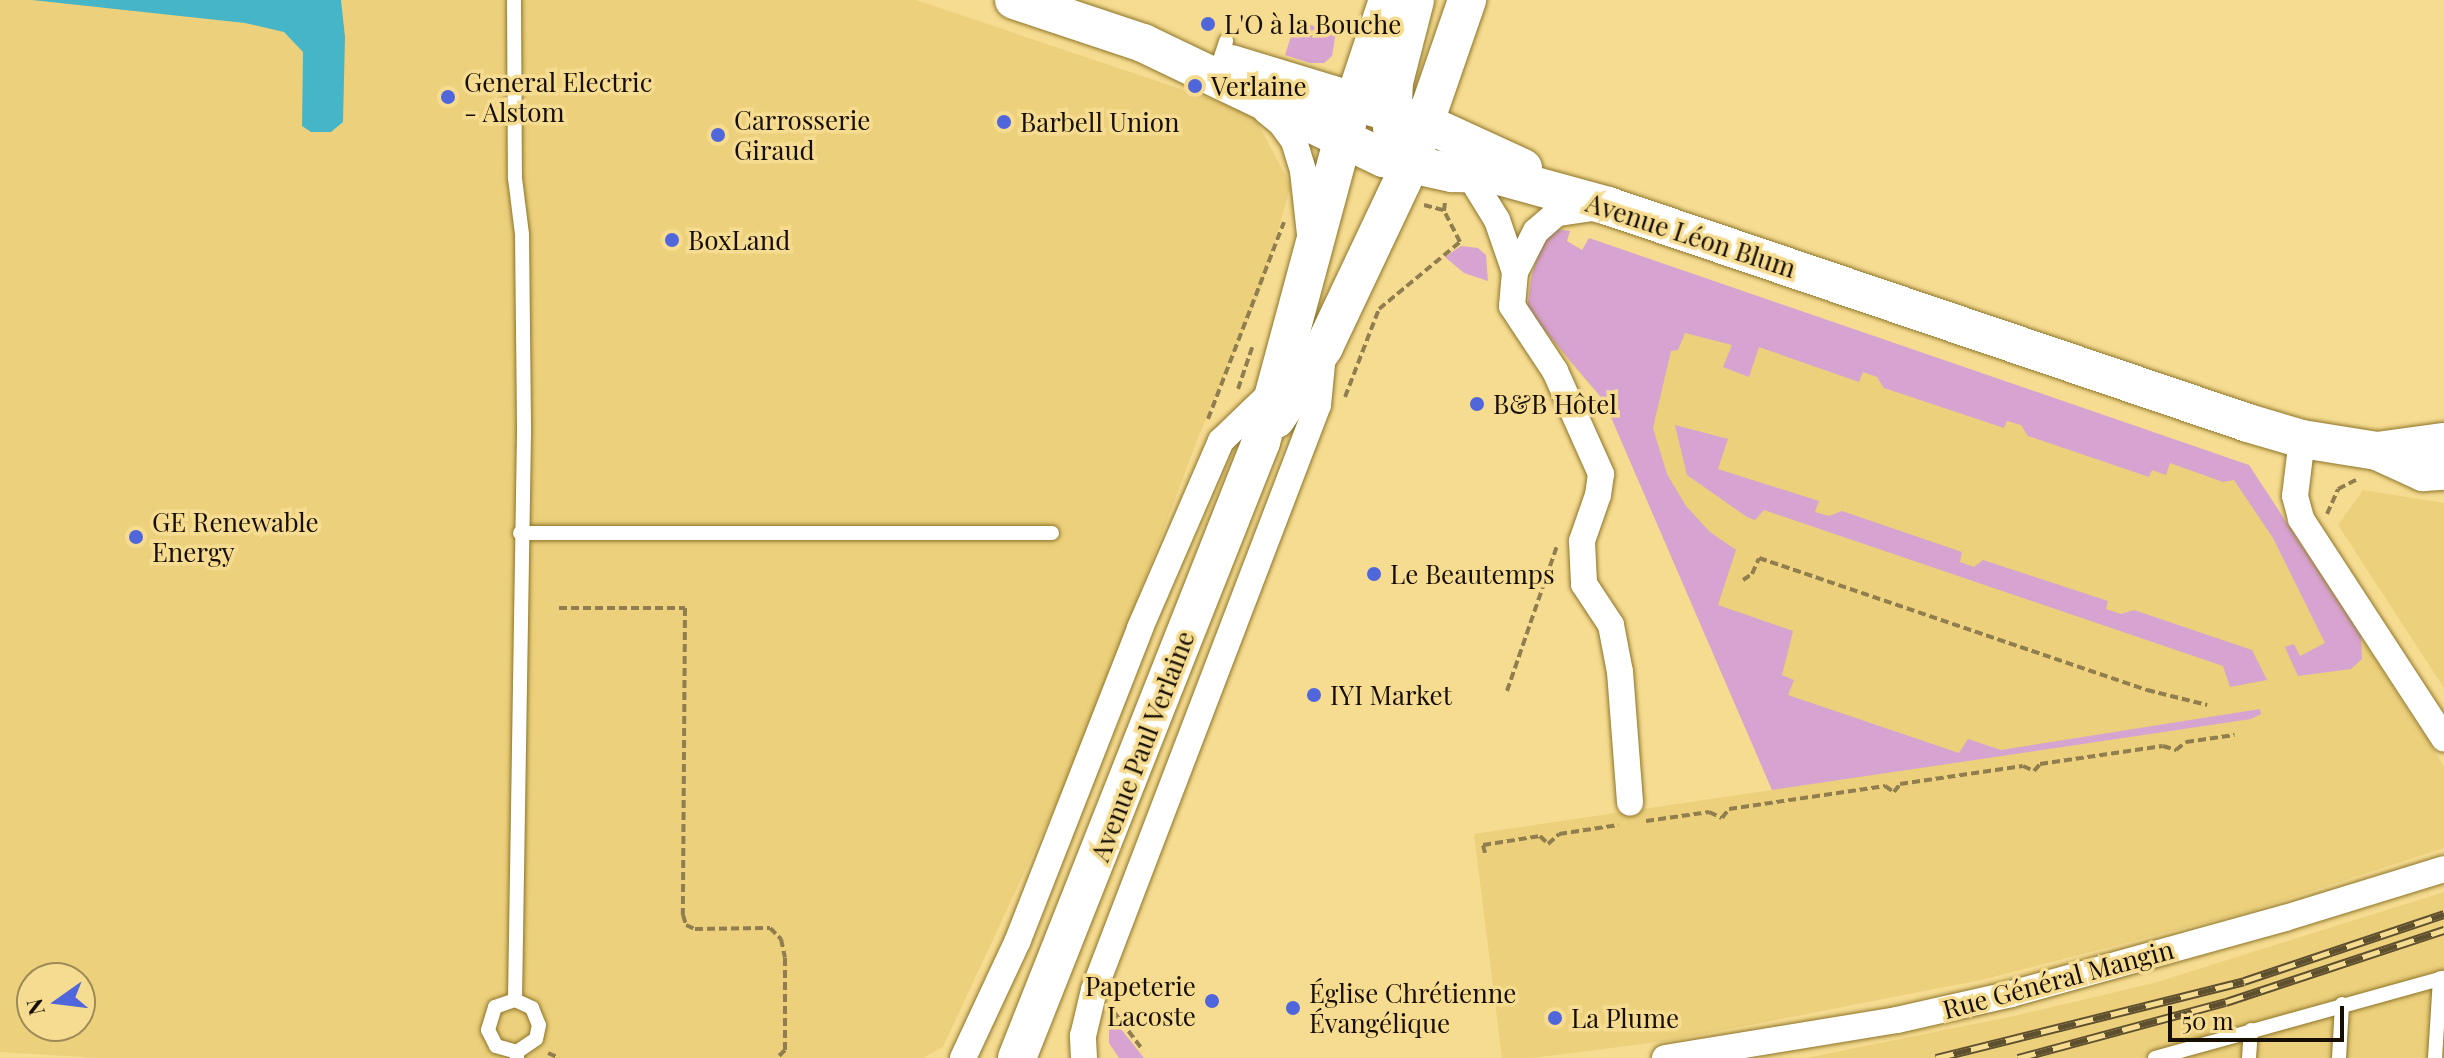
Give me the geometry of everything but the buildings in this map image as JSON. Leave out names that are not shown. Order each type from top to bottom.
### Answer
[{"type":"street","name":"Avenue Léon Blum","points":[[1014,0],[1143,43],[1190,67],[1224,60],[1468,173],[1492,174],[1608,206],[2302,439],[2377,451],[2423,472],[2444,471]]},
{"type":"street","name":"Avenue Paul Verlaine","points":[[1261,442],[1324,347],[1349,248],[1384,133],[1388,0]]},
{"type":"street","points":[[1384,133],[1415,0]]},
{"type":"street","name":"Avenue Paul Verlaine","points":[[1018,1056],[1261,442],[1272,392],[1312,254],[1467,0]]},
{"type":"street","points":[[1224,60],[1294,141],[1303,171],[1312,254]]},
{"type":"street","name":"Avenue Léon Blum","points":[[1384,133],[1541,176],[1608,206]]},
{"type":"street","points":[[1468,173],[1497,220],[1515,272]]},
{"type":"street","points":[[1608,206],[1557,213],[1547,218],[1536,231],[1515,272],[1512,306],[1516,317],[1534,336],[1555,371],[1601,474],[1598,495],[1582,541],[1584,584],[1611,625],[1620,672],[1629,817]]},
{"type":"street","points":[[1084,1058],[1083,1036],[1094,990],[1318,405],[1324,347]]},
{"type":"street","points":[[963,1058],[1018,940],[1140,628],[1221,441],[1272,392]]},
{"type":"street","points":[[2302,439],[2295,496],[2301,519],[2444,738]]},
{"type":"street","name":"Avenue Léon Blum","points":[[2377,451],[2444,442]]},
{"type":"street","name":"Rue Général Mangin","points":[[1665,1058],[1911,1017],[2077,978],[2283,909],[2444,869]]},
{"type":"lane","points":[[514,0],[515,178],[522,234],[524,433],[520,533],[515,1000]]},
{"type":"lane","points":[[520,533],[1052,533]]},
{"type":"lane","points":[[2155,1058],[2442,978],[2435,1058]]},
{"type":"lane","points":[[515,1000],[532,1008],[539,1025],[531,1046],[517,1055],[496,1046],[488,1030],[495,1007],[515,1000]]},
{"type":"lane","points":[[2339,1058],[2342,1004]]},
{"type":"lane","points":[[2249,1058],[2251,1030]]},
{"type":"path","points":[[1444,211],[1454,234]]},
{"type":"path","points":[[1507,691],[1557,544]]},
{"type":"path","points":[[1743,580],[1752,574],[1759,558],[2147,690],[2207,705]]},
{"type":"path","points":[[559,608],[685,608],[683,915],[686,925],[695,929],[770,928],[781,939],[785,958],[785,1050],[777,1058]]},
{"type":"path","points":[[1485,853],[1483,845],[1540,836],[1548,844],[1559,834],[1629,817],[1709,812],[1722,818],[1729,809],[1885,786],[1894,792],[1900,784],[2023,766],[2034,771],[2040,764],[2163,746],[2176,750],[2186,742],[2234,735]]},
{"type":"shaded area","points":[[0,0],[916,0],[1252,113],[1291,185],[1262,287],[1198,438],[1077,759],[943,1047],[923,1058],[98,1058],[0,1052]]},
{"type":"shaded area","points":[[1296,21],[1336,32],[1332,56],[1324,63],[1310,63],[1285,55]]},
{"type":"shaded area","points":[[1556,229],[1570,231],[1567,241],[1582,250],[1589,238],[2249,465],[2361,636],[2362,659],[2351,669],[2298,676],[2285,647],[2294,644],[2300,656],[2325,643],[2273,538],[2234,480],[2223,482],[2170,463],[2166,475],[2152,470],[2149,477],[2028,436],[2021,425],[2007,421],[2004,428],[1884,388],[1877,377],[1863,372],[1859,382],[1759,347],[1749,377],[1723,367],[1732,345],[1685,333],[1678,350],[1671,351],[1653,428],[1667,474],[1686,506],[1710,532],[1736,550],[1718,605],[1793,631],[1782,675],[1794,680],[1788,695],[1959,753],[1968,739],[2001,750],[2260,709],[2261,714],[2251,719],[1772,790],[1604,401],[1527,309],[1532,274],[1544,236]]},
{"type":"shaded area","points":[[1461,246],[1478,248],[1486,255],[1488,281],[1464,273],[1445,257]]},
{"type":"shaded area","points":[[1563,287],[2249,465],[2444,766],[2444,848],[2251,911],[1981,980],[1673,1040],[1533,1058],[1502,1058],[1474,834],[1772,790],[1604,401],[1531,318]]},
{"type":"shaded area","points":[[1675,425],[1728,439],[1718,469],[1819,501],[1815,512],[1829,516],[1842,511],[1962,552],[1960,562],[1974,567],[1983,560],[2108,601],[2106,609],[2121,614],[2134,610],[2252,650],[2267,680],[2230,687],[2223,666],[1764,510],[1755,520],[1747,517],[1687,475]]},
{"type":"shaded area","points":[[2363,490],[2444,503],[2444,688],[2338,525]]},
{"type":"shaded area","points":[[2444,892],[2444,1058],[1806,1058],[2014,1016],[2154,983]]},
{"type":"shaded area","points":[[1109,1014],[1144,1058],[1119,1058],[1109,1043]]},
{"type":"water","points":[[32,0],[341,0],[345,37],[343,122],[331,132],[311,132],[302,126],[303,52],[284,32],[245,23]]},
{"type":"railway","points":[[1936,1058],[2244,981],[2444,914]]},
{"type":"railway","points":[[2018,1058],[2226,1002],[2444,930]]},
{"type":"place","name":"L'O à la Bouche","points":[[1208,24]]},
{"type":"place","name":"Verlaine","points":[[1195,86]]},
{"type":"place","name":"General Electric - Alstom","points":[[448,97]]},
{"type":"place","name":"Barbell Union","points":[[1004,122]]},
{"type":"place","name":"Carrosserie Giraud","points":[[718,135]]},
{"type":"place","name":"BoxLand","points":[[672,240]]},
{"type":"place","name":"B&B Hôtel","points":[[1477,404]]},
{"type":"place","name":"GE Renewable Energy","points":[[136,537]]},
{"type":"place","name":"Le Beautemps","points":[[1374,574]]},
{"type":"place","name":"IYI Market","points":[[1314,695]]},
{"type":"place","name":"Papeterie Lacoste","points":[[1212,1001]]},
{"type":"place","name":"Église Chrétienne Évangélique","points":[[1293,1008]]},
{"type":"place","name":"La Plume","points":[[1555,1018]]}]
